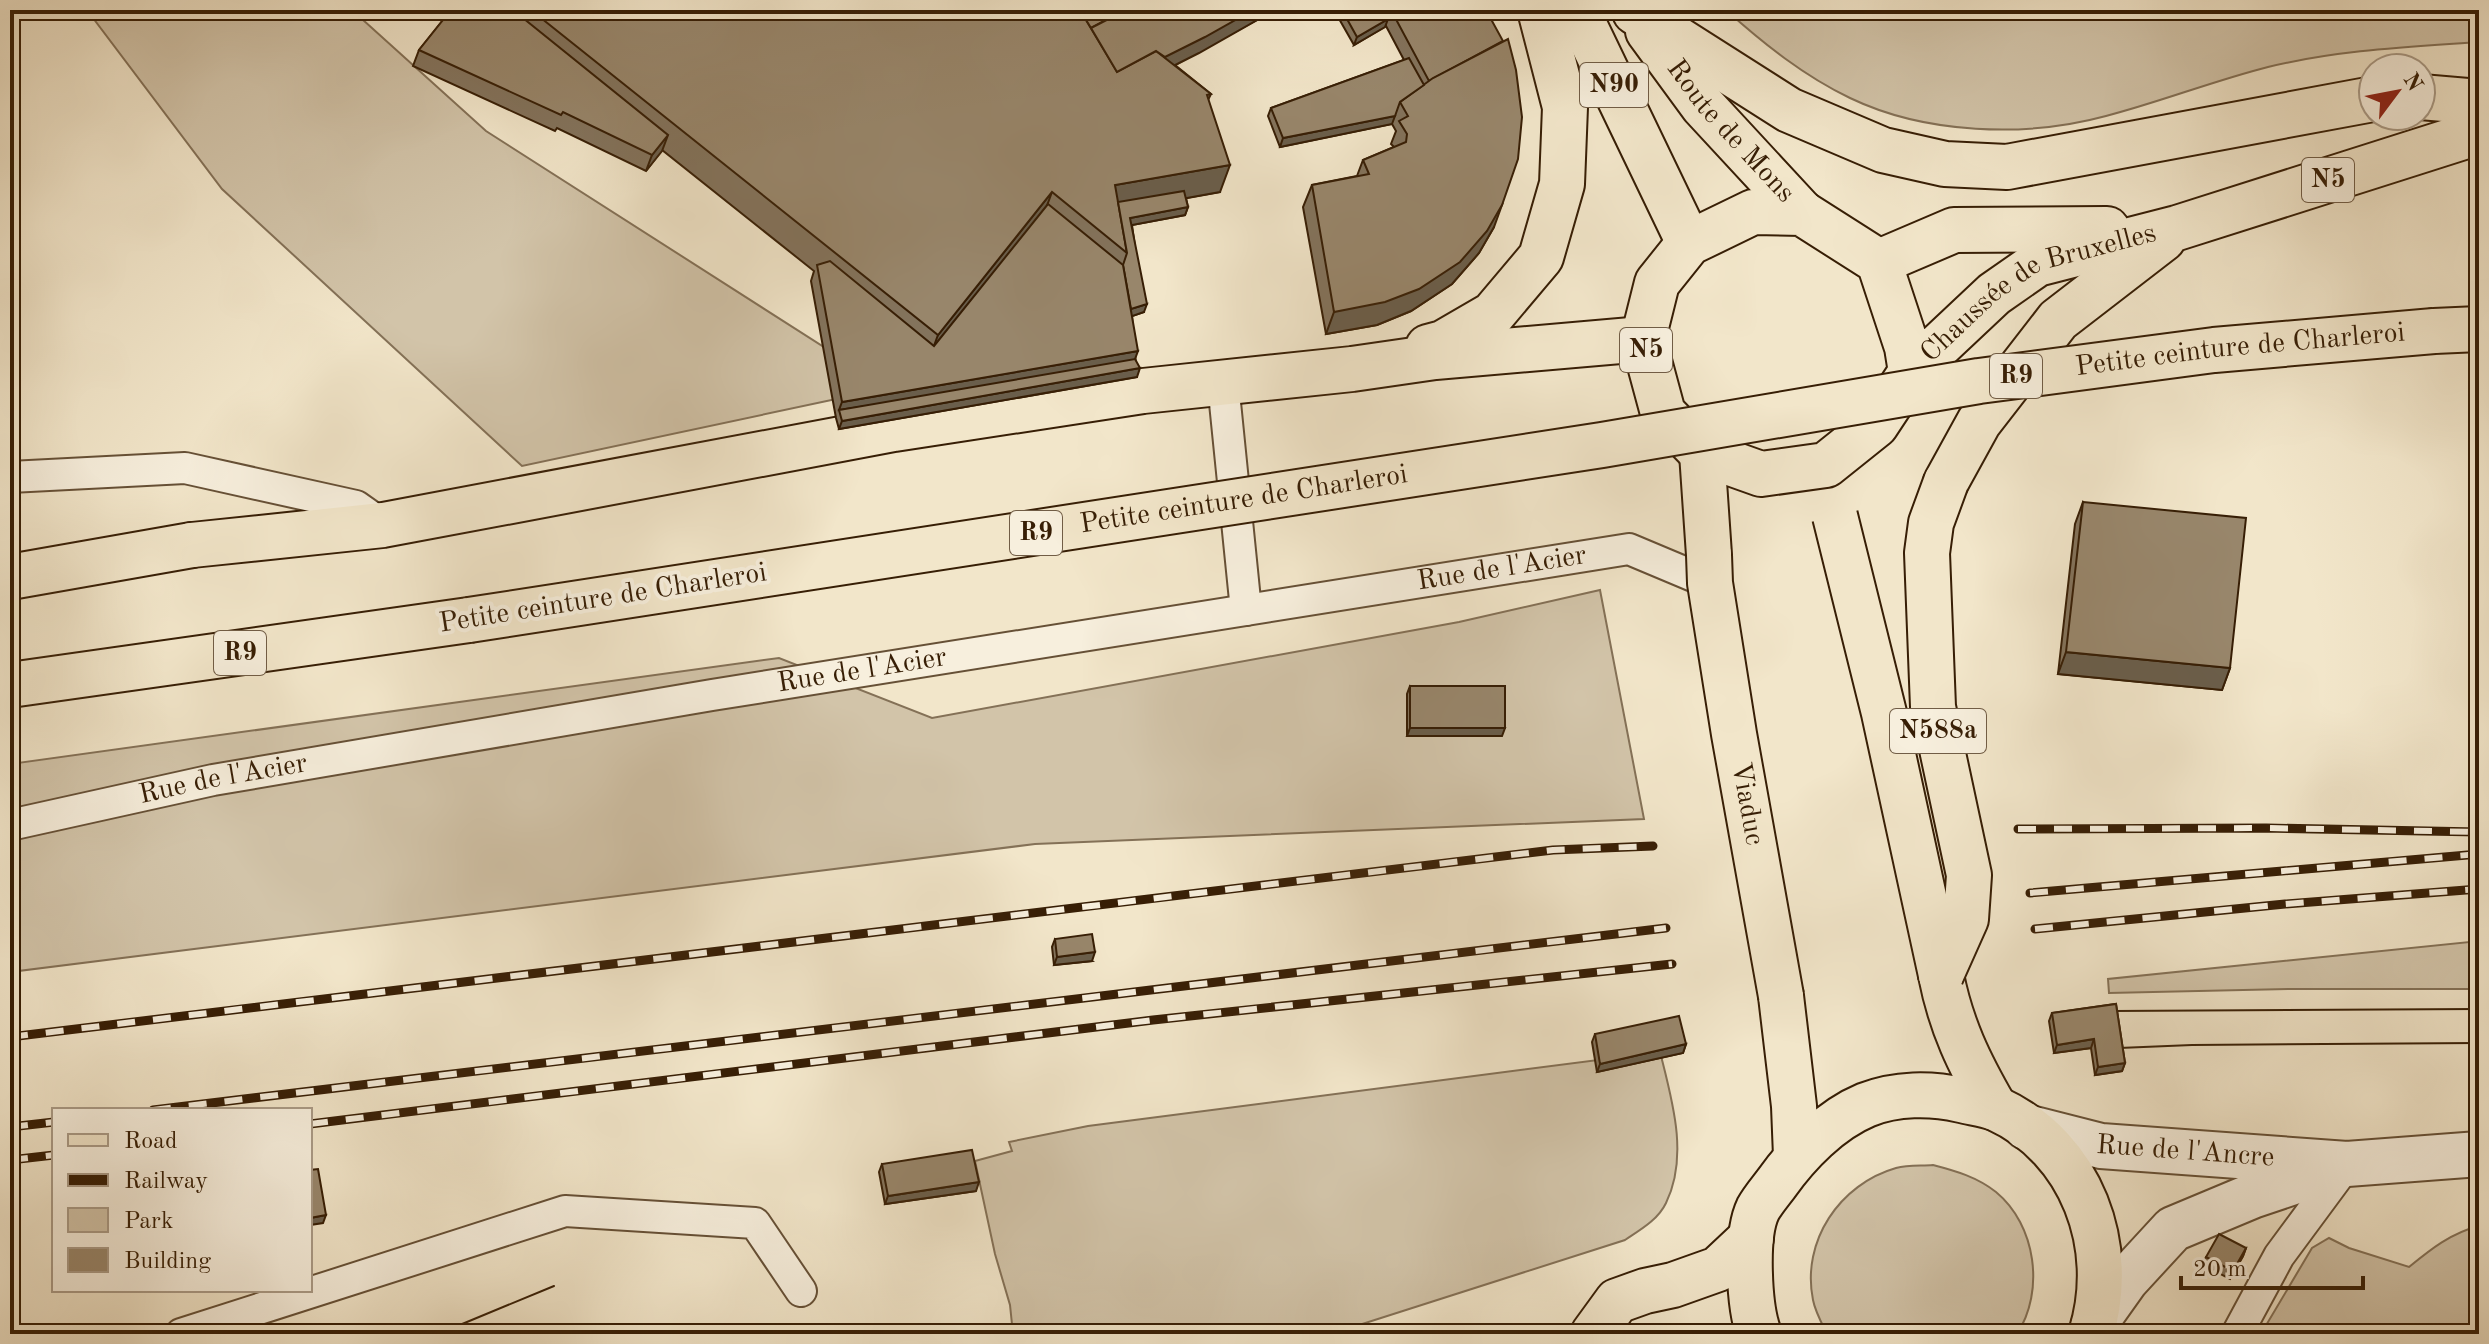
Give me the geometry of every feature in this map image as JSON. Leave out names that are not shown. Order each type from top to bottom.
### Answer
[{"type":"main road","points":[[1352,369],[1443,343],[1493,314],[1541,257],[1562,184],[1565,107],[1540,10]]},
{"type":"main road","name":"N90","points":[[1577,10],[1689,243]]},
{"type":"main road","points":[[1634,11],[1789,110],[1883,150],[1945,164],[2007,167],[2357,102]]},
{"type":"main road","name":"Route de Mons","points":[[1634,11],[1703,106],[1802,213]]},
{"type":"main road","points":[[2437,98],[2479,102]]},
{"type":"main road","name":"Chaussée de Bruxelles","points":[[1911,372],[1994,294],[2037,264],[2177,228],[2479,132]]},
{"type":"main road","name":"N5","points":[[1802,213],[1753,212],[1689,243],[1657,283],[1643,339],[1663,413],[1702,453],[1761,474],[1826,465],[1876,425],[1911,372]]},
{"type":"main road","points":[[1802,213],[1879,262],[1907,347],[1911,372]]},
{"type":"main road","name":"Chaussée de Bruxelles","points":[[1879,262],[1954,230],[2177,228]]},
{"type":"main road","name":"Chaussée de Bruxelles","points":[[1941,975],[1966,919],[1969,875],[1933,707],[1927,553],[1931,523],[1946,482],[1979,422],[2058,320],[2177,228]]},
{"type":"main road","name":"Petite ceinture de Charleroi","points":[[10,685],[469,620],[1602,445],[1979,381],[2214,350],[2479,329]]},
{"type":"main road","points":[[10,577],[192,545],[383,525],[894,429],[1143,391],[1352,369],[1450,355],[1643,339]]},
{"type":"main road","name":"Viaduc","points":[[1702,453],[1710,569],[1781,996],[1794,1106],[1796,1156]]},
{"type":"main road","name":"N588a","points":[[1826,465],[1947,1005],[1965,1055],[2011,1117],[2060,1156],[2083,1193],[2097,1234],[2099,1265],[2094,1331]]},
{"type":"main road","name":"N588a","points":[[1759,1334],[1753,1317],[1751,1238],[1758,1210],[1796,1156],[1835,1124],[1866,1105],[1900,1097],[1937,1094],[2011,1117]]},
{"type":"main road","name":"N588a","points":[[1593,1334],[1617,1301],[1718,1269],[1751,1238]]},
{"type":"street","name":"Rue de l'Ancre","points":[[2011,1117],[2101,1146],[2347,1164],[2479,1154]]},
{"type":"street","name":"Rue de l'Ancre","points":[[2094,1331],[2126,1280],[2173,1229],[2252,1196],[2347,1164]]},
{"type":"lane","points":[[1223,383],[1246,610]]},
{"type":"lane","points":[[10,477],[185,468],[356,506],[383,525]]},
{"type":"lane","name":"Rue de l'Acier","points":[[10,825],[228,778],[712,695],[1629,549],[1710,569]]},
{"type":"lane","points":[[2237,1334],[2279,1256],[2347,1164]]},
{"type":"lane","points":[[181,1334],[565,1211],[755,1223],[801,1291]]},
{"type":"green space","points":[[87,10],[352,10],[486,131],[888,388],[522,466],[222,189]]},
{"type":"green space","points":[[1726,10],[2477,10],[2479,42],[2321,57],[2268,67],[2075,123],[2042,128],[1976,129],[1910,119],[1850,98],[1817,80]]},
{"type":"green space","points":[[1600,590],[1644,819],[1035,844],[10,972],[10,764],[779,658],[932,718],[1459,622]]},
{"type":"green space","points":[[2479,941],[2479,989],[2109,993],[2108,979]]},
{"type":"green space","points":[[1660,1052],[1676,1128],[1673,1185],[1658,1215],[1625,1240],[1331,1334],[1013,1334],[1010,1305],[995,1254],[975,1161],[1012,1151],[1009,1142],[1088,1126]]},
{"type":"green space","points":[[1933,1165],[1966,1175],[1989,1187],[2010,1206],[2020,1222],[2028,1240],[2033,1279],[2026,1317],[2017,1334],[1827,1334],[1814,1304],[1811,1278],[1819,1237],[1829,1218],[1842,1201],[1876,1176],[1901,1167]]},
{"type":"green space","points":[[2479,1226],[2479,1334],[2264,1334],[2265,1327],[2312,1248],[2329,1238],[2349,1248],[2409,1267],[2450,1237]]},
{"type":"building","points":[[451,10],[513,10],[668,135],[652,155],[563,112],[561,115],[419,50]]},
{"type":"building","points":[[531,10],[1080,10],[1117,72],[1156,51],[1211,94],[1207,95],[1230,165],[1115,185],[1127,253],[1052,192],[938,335]]},
{"type":"building","points":[[1080,10],[1100,10],[1106,20],[1091,28]]},
{"type":"building","points":[[1126,10],[1253,10],[1165,57],[1156,51],[1117,72],[1091,28]]},
{"type":"building","points":[[1342,10],[1384,10],[1388,19],[1357,37]]},
{"type":"building","points":[[1391,10],[1486,10],[1503,41],[1429,81]]},
{"type":"building","points":[[1508,39],[1522,117],[1518,159],[1502,205],[1487,231],[1460,262],[1419,289],[1385,302],[1334,312],[1312,185],[1369,174],[1363,160],[1406,142],[1407,134],[1399,121],[1408,116],[1400,102],[1433,78]]},
{"type":"building","points":[[1409,58],[1424,85],[1400,102],[1395,116],[1283,138],[1271,108]]},
{"type":"building","points":[[1184,191],[1188,207],[1130,218],[1147,304],[1131,309],[1123,265],[1127,253],[1118,202]]},
{"type":"building","points":[[1048,204],[1123,265],[1138,351],[842,402],[817,265],[830,261],[934,346]]},
{"type":"building","points":[[1135,359],[1140,368],[842,421],[839,410]]},
{"type":"building","points":[[2083,502],[2246,518],[2230,668],[2066,652]]},
{"type":"building","points":[[1410,686],[1505,686],[1505,728],[1410,728]]},
{"type":"building","points":[[1092,934],[1095,952],[1057,957],[1055,939]]},
{"type":"building","points":[[2116,1004],[2125,1063],[2098,1067],[2094,1039],[2057,1045],[2052,1013]]},
{"type":"building","points":[[1679,1016],[1686,1044],[1600,1064],[1595,1034]]},
{"type":"building","points":[[972,1150],[979,1182],[888,1196],[882,1164]]},
{"type":"building","points":[[318,1169],[326,1215],[312,1218],[312,1170]]},
{"type":"building","points":[[2219,1234],[2246,1248],[2233,1271],[2206,1257]]},
{"type":"tram line","points":[[2113,1011],[2479,1009]]},
{"type":"tram line","points":[[2119,1048],[2479,1043]]},
{"type":"tram line","points":[[438,1334],[554,1286]]},
{"type":"railway","points":[[2018,829],[2266,828],[2479,832]]},
{"type":"railway","points":[[10,1037],[1553,850],[1653,846]]},
{"type":"railway","points":[[2030,893],[2479,854]]},
{"type":"railway","points":[[2035,929],[2285,904],[2479,889]]},
{"type":"railway","points":[[170,1108],[1666,928]]},
{"type":"railway","points":[[312,1124],[1153,1020],[1672,964]]},
{"type":"railway","points":[[10,1127],[52,1122]]},
{"type":"railway","points":[[10,1160],[52,1155]]}]
